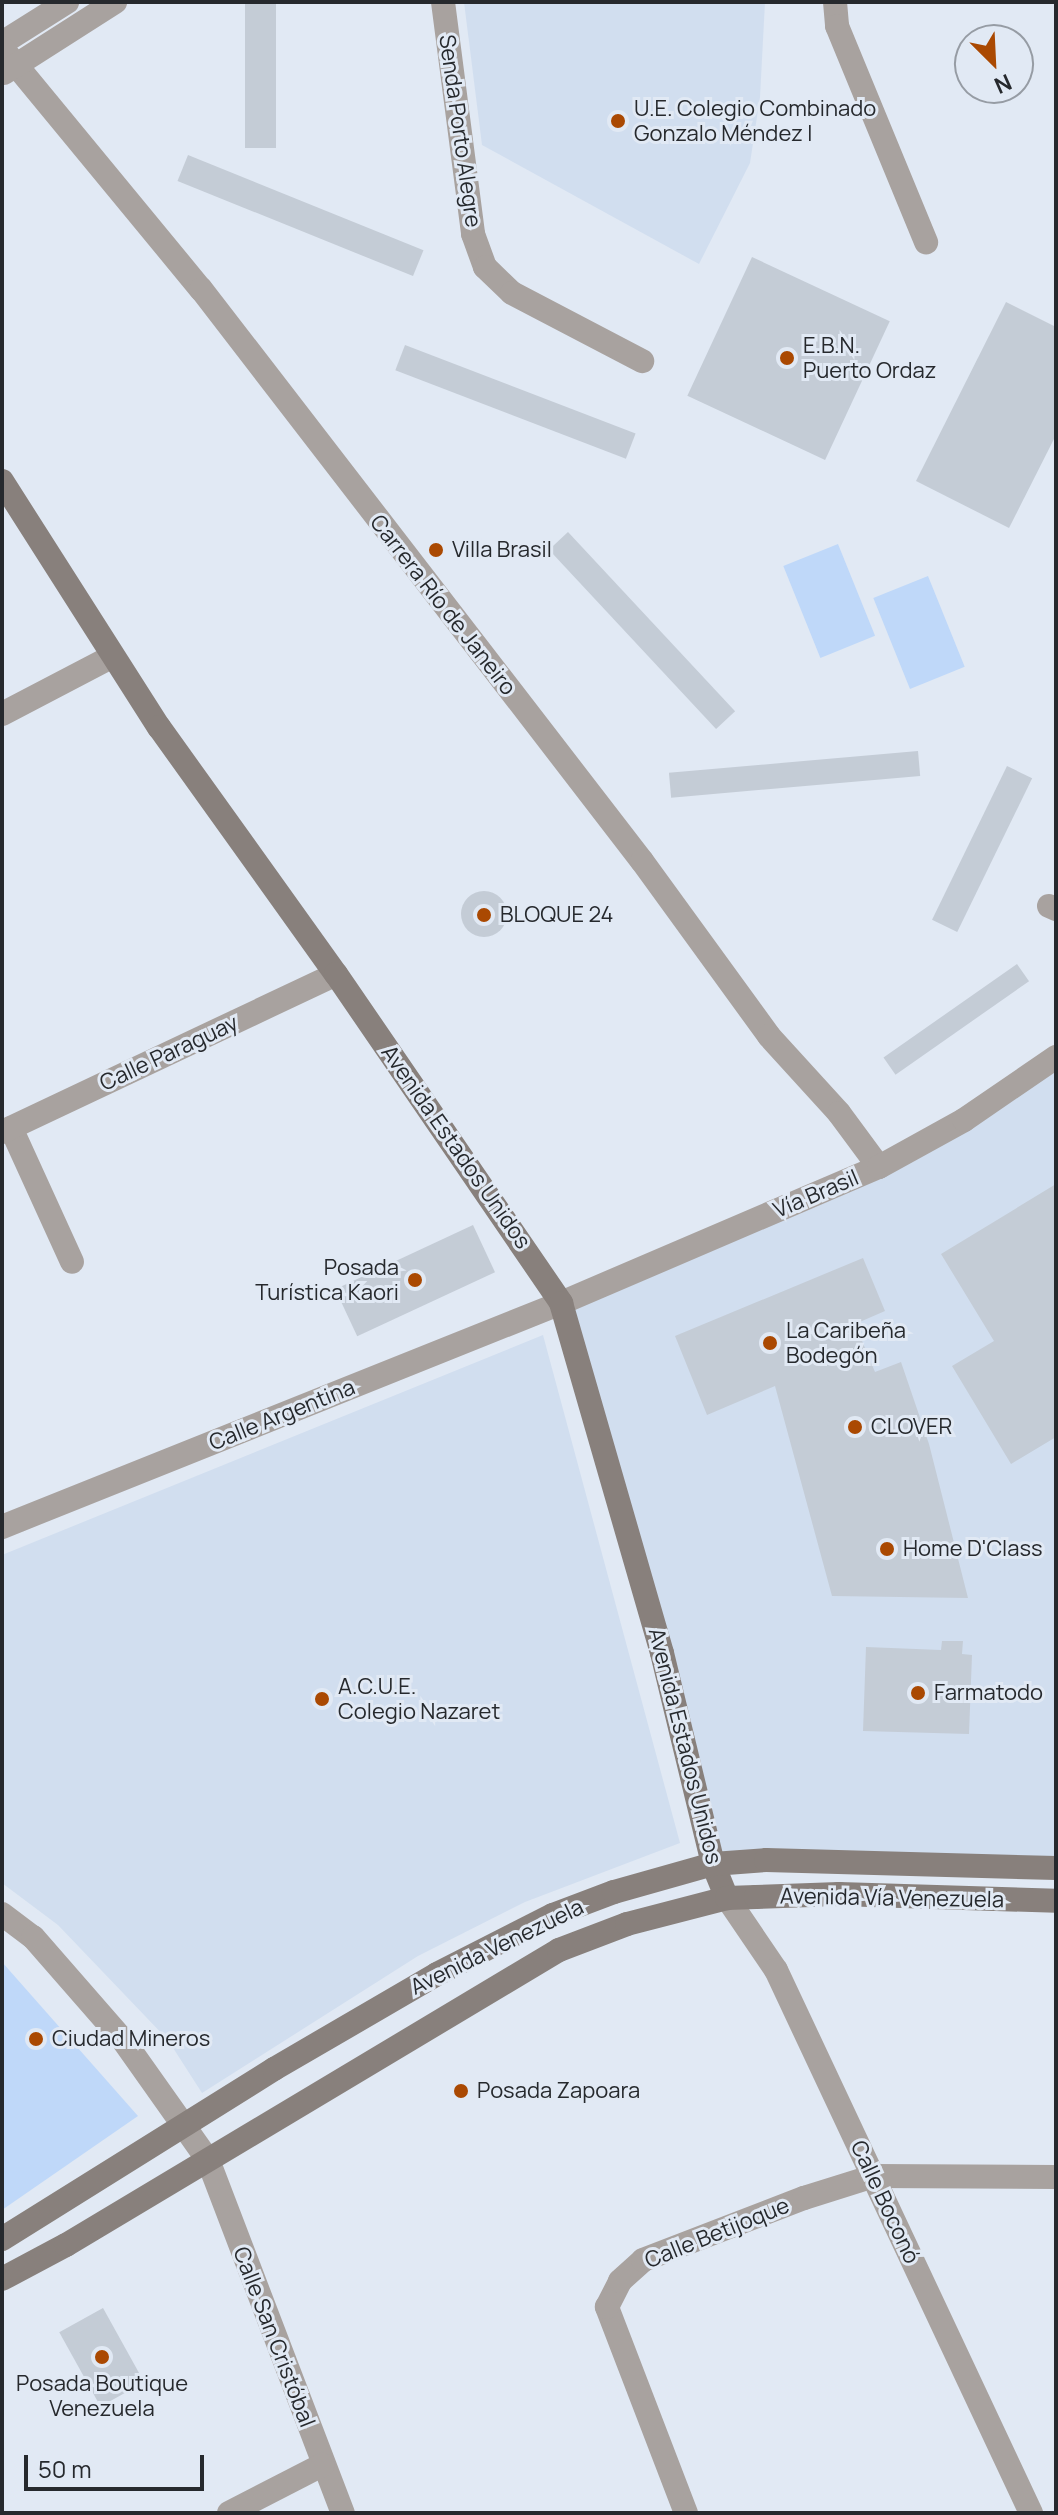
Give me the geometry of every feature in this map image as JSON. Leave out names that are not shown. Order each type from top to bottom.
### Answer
[{"type":"street","points":[[6,57],[67,2]]},
{"type":"street","points":[[6,57],[115,2]]},
{"type":"street","name":"Senda Porto Alegre","points":[[443,2],[473,234],[485,267],[512,293],[642,361]]},
{"type":"street","points":[[835,2],[837,26],[926,242]]},
{"type":"street","name":"Carrera Río de Janeiro","points":[[6,57],[201,289],[642,861],[769,1036],[839,1113],[879,1167]]},
{"type":"street","name":"Avenida Estados Unidos","points":[[2,481],[113,656],[561,1303],[662,1653],[713,1864],[727,1898]]},
{"type":"street","points":[[2,714],[113,656]]},
{"type":"street","name":"Calle Paraguay","points":[[6,1130],[336,974]]},
{"type":"street","name":"Vía Brasil","points":[[561,1303],[879,1167],[964,1120],[1056,1057]]},
{"type":"street","points":[[6,1130],[72,1262]]},
{"type":"street","name":"Calle Argentina","points":[[2,1527],[561,1303]]},
{"type":"street","name":"Avenida Venezuela","points":[[2,2239],[182,2126],[437,1974],[553,1915],[614,1892],[713,1864],[766,1860],[1056,1868]]},
{"type":"street","name":"Avenida Vía Venezuela","points":[[727,1898],[839,1894],[1056,1901]]},
{"type":"street","name":"Avenida Venezuela","points":[[2,2279],[559,1950],[627,1924],[727,1898]]},
{"type":"street","name":"Calle Boconó","points":[[727,1898],[776,1970],[874,2176],[994,2442],[1031,2513]]},
{"type":"street","name":"Calle San Cristóbal","points":[[2,1914],[33,1937],[123,2040],[208,2160],[322,2465],[343,2513]]},
{"type":"street","name":"Calle Betijoque","points":[[686,2513],[607,2307],[620,2281],[643,2260],[804,2198],[874,2176],[1056,2177]]},
{"type":"street","points":[[229,2513],[322,2465]]},
{"type":"shaded area","name":"U.E. Colegio Combinado Gonzalo Méndez I","points":[[464,2],[765,2],[760,97],[750,163],[699,264],[482,145]]},
{"type":"shaded area","points":[[838,544],[875,636],[820,658],[783,566]]},
{"type":"shaded area","points":[[928,576],[965,667],[910,689],[873,598]]},
{"type":"shaded area","points":[[1056,1057],[1056,1868],[713,1864],[561,1303],[879,1167]]},
{"type":"shaded area","name":"A.C.U.E. Colegio Nazaret","points":[[543,1335],[680,1843],[525,1902],[418,1956],[202,2093],[168,2040],[58,1925],[2,1883],[2,1555]]},
{"type":"shaded area","name":"Ciudad Mineros","points":[[2,1962],[138,2116],[2,2210]]},
{"type":"building","points":[[245,2],[276,2],[276,148],[245,148]]},
{"type":"building","points":[[188,155],[424,250],[413,276],[178,181]]},
{"type":"building","name":"E.B.N. Puerto Ordaz","points":[[752,257],[890,321],[825,460],[687,396]]},
{"type":"building","points":[[1006,302],[1056,327],[1056,435],[1009,528],[916,481]]},
{"type":"building","points":[[405,345],[636,434],[626,459],[395,370]]},
{"type":"building","points":[[568,532],[735,711],[716,729],[549,550]]},
{"type":"building","points":[[918,751],[920,776],[671,798],[669,773]]},
{"type":"building","points":[[1007,766],[1032,778],[957,932],[932,920]]},
{"type":"building","name":"BLOQUE 24","points":[[484,891],[500,898],[507,914],[500,930],[484,937],[468,930],[461,914],[468,898]]},
{"type":"building","points":[[1017,964],[1029,981],[896,1075],[883,1057]]},
{"type":"building","points":[[1056,1184],[1056,1437],[1011,1464],[952,1366],[994,1341],[941,1254]]},
{"type":"building","name":"Posada Turística Kaori","points":[[473,1225],[495,1272],[357,1336],[335,1289]]},
{"type":"building","points":[[863,1258],[885,1311],[855,1324],[875,1372],[901,1362],[929,1444],[968,1598],[832,1596],[775,1386],[707,1415],[675,1336]]},
{"type":"building","name":"Farmatodo","points":[[942,1641],[963,1641],[962,1654],[972,1655],[969,1734],[863,1731],[866,1647],[941,1650]]},
{"type":"building","name":"Posada Boutique Venezuela","points":[[103,2308],[144,2382],[100,2407],[59,2332]]},
{"type":"place","name":"U.E. Colegio Combinado Gonzalo Méndez I","points":[[618,121]]},
{"type":"place","name":"E.B.N. Puerto Ordaz","points":[[787,358]]},
{"type":"place","name":"Villa Brasil","points":[[436,550]]},
{"type":"place","name":"BLOQUE 24","points":[[484,915]]},
{"type":"place","name":"Posada Turística Kaori","points":[[415,1280]]},
{"type":"place","name":"La Caribeña Bodegón","points":[[770,1343]]},
{"type":"place","name":"CLOVER","points":[[855,1427]]},
{"type":"place","name":"Home D'Class","points":[[887,1549]]},
{"type":"place","name":"Farmatodo","points":[[918,1693]]},
{"type":"place","name":"A.C.U.E. Colegio Nazaret","points":[[322,1699]]},
{"type":"place","name":"Ciudad Mineros","points":[[36,2039]]},
{"type":"place","name":"Posada Zapoara","points":[[461,2091]]},
{"type":"place","name":"Posada Boutique Venezuela","points":[[102,2357]]}]
